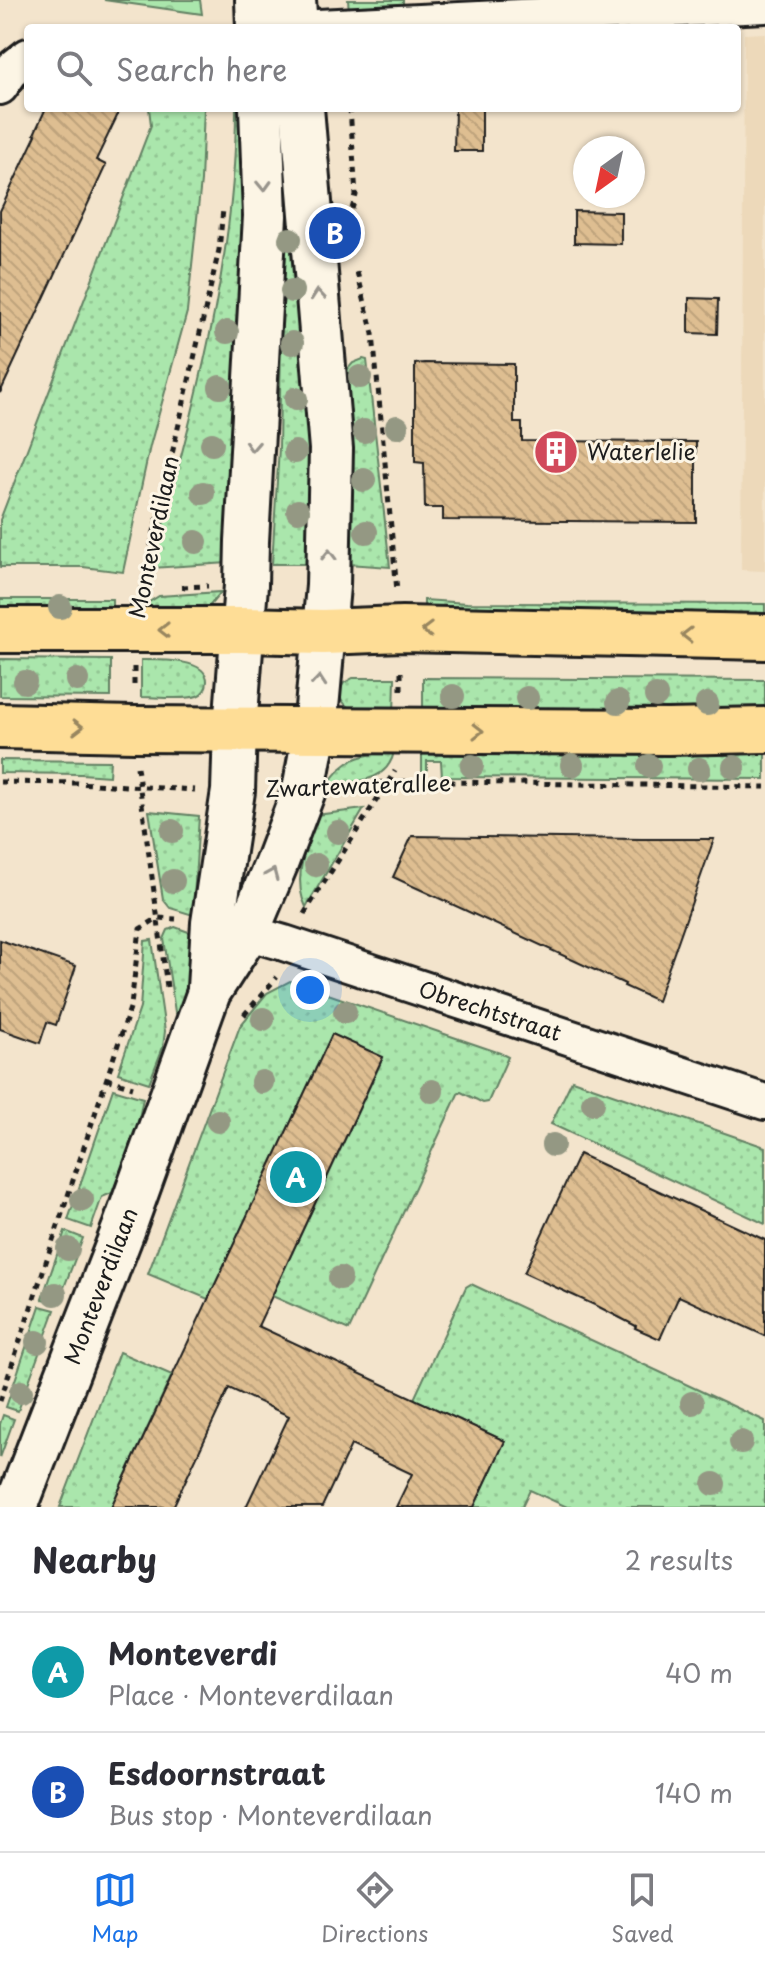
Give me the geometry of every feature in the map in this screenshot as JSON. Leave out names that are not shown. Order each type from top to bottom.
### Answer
[{"type":"main road","points":[[0,630],[323,632],[402,629],[765,637]]},
{"type":"main road","points":[[0,726],[652,732],[765,730]]},
{"type":"street","points":[[257,0],[258,24]]},
{"type":"street","points":[[294,0],[295,24]]},
{"type":"street","points":[[377,24],[765,5]]},
{"type":"street","points":[[0,87],[14,67],[24,59]]},
{"type":"street","name":"Monteverdilaan","points":[[16,1507],[124,1228],[230,928],[235,728],[246,585],[265,216],[261,112]]},
{"type":"street","name":"Monteverdilaan","points":[[230,928],[276,864],[304,790],[315,730],[328,586],[331,449],[302,112]]},
{"type":"street","name":"Obrechtstraat","points":[[230,928],[765,1102]]},
{"type":"path","points":[[349,217],[356,195],[350,112]]},
{"type":"path","name":"Monteverdilaan","points":[[168,989],[139,786],[134,729],[134,630],[136,609],[219,250],[223,207]]},
{"type":"path","name":"Zwartewaterallee","points":[[304,790],[351,789],[390,781],[765,787]]},
{"type":"path","name":"Zwartewaterallee","points":[[0,782],[233,791]]},
{"type":"path","points":[[0,1401],[131,1005],[140,929],[158,918]]},
{"type":"shaded area","points":[[765,33],[765,571],[741,570],[744,34]]},
{"type":"green space","points":[[104,0],[200,0],[202,14]]},
{"type":"green space","points":[[348,0],[403,0],[403,8],[349,11]]},
{"type":"green space","points":[[149,112],[204,112],[201,181],[187,312],[150,446],[123,572],[83,567],[0,567],[0,520],[151,125]]},
{"type":"green space","points":[[236,112],[251,112],[228,563],[152,568],[209,340],[220,283],[234,167]]},
{"type":"green space","points":[[273,112],[289,112],[303,277],[315,564],[272,564],[279,447],[282,290]]},
{"type":"green space","points":[[367,360],[390,567],[348,564],[345,372],[353,363]]},
{"type":"green space","points":[[221,592],[207,609],[143,610],[146,604],[159,596]]},
{"type":"green space","points":[[0,599],[112,599],[112,623],[0,623]]},
{"type":"green space","points":[[424,600],[467,603],[765,604],[765,617],[424,614]]},
{"type":"green space","points":[[0,659],[111,660],[111,697],[0,696]]},
{"type":"green space","points":[[141,660],[190,664],[205,673],[205,688],[201,694],[192,697],[141,697]]},
{"type":"green space","points":[[353,678],[395,678],[394,715],[360,712],[346,705],[339,691],[344,683]]},
{"type":"green space","points":[[423,678],[765,680],[765,717],[423,715]]},
{"type":"green space","points":[[422,751],[765,754],[765,779],[442,777],[441,761],[427,761],[427,776],[422,777]]},
{"type":"green space","points":[[394,752],[390,762],[377,776],[327,786],[347,763],[373,754]]},
{"type":"green space","points":[[0,760],[110,761],[109,776],[0,773]]},
{"type":"green space","points":[[364,809],[306,907],[300,873],[316,815]]},
{"type":"green space","points":[[149,811],[199,816],[193,915],[170,908],[163,899]]},
{"type":"green space","points":[[175,927],[194,934],[188,995],[180,1018],[175,1012],[164,939],[168,930]]},
{"type":"green space","points":[[152,940],[165,1031],[163,1047],[149,1083],[118,1073],[140,1008],[145,941]]},
{"type":"green space","points":[[290,981],[508,1057],[488,1102],[483,1103],[461,1092],[458,1094],[349,1330],[272,1296],[383,1058],[332,1034],[208,1299],[148,1274],[240,1026],[267,993]]},
{"type":"green space","points":[[572,1080],[765,1147],[765,1224],[551,1124]]},
{"type":"green space","points":[[113,1089],[143,1098],[135,1139],[117,1191],[102,1197],[91,1228],[68,1220]]},
{"type":"green space","points":[[65,1231],[83,1238],[58,1303],[42,1299]]},
{"type":"green space","points":[[471,1284],[765,1421],[765,1507],[567,1507],[530,1490],[522,1507],[435,1507],[442,1488],[476,1503],[505,1441],[414,1399],[466,1287]]},
{"type":"green space","points":[[40,1306],[55,1310],[18,1411],[6,1407]]},
{"type":"green space","points":[[119,1352],[172,1375],[111,1507],[60,1507]]},
{"type":"green space","points":[[3,1415],[14,1419],[0,1458],[0,1424]]},
{"type":"building","points":[[44,112],[119,112],[96,160],[106,165],[0,393],[0,211]]},
{"type":"building","points":[[455,112],[482,112],[482,151],[454,151]]},
{"type":"building","points":[[574,211],[621,212],[621,244],[574,243]]},
{"type":"building","points":[[689,298],[718,299],[717,334],[689,333]]},
{"type":"building","name":"Waterlelie","points":[[415,364],[514,364],[514,423],[522,423],[522,441],[696,442],[696,522],[443,520],[443,508],[425,508],[424,463],[415,462]]},
{"type":"building","points":[[412,836],[714,839],[657,1001],[393,877]]},
{"type":"building","points":[[0,940],[76,966],[56,1025],[47,1022],[40,1043],[0,1029]]},
{"type":"building","points":[[332,1034],[383,1057],[258,1326],[505,1441],[474,1507],[396,1507],[412,1474],[351,1445],[322,1507],[246,1507],[289,1416],[229,1388],[173,1507],[111,1507]]},
{"type":"building","points":[[579,1154],[765,1240],[765,1336],[679,1296],[660,1339],[524,1273]]},
{"type":"place","name":"Esdoornstraat","points":[[335,233]]},
{"type":"place","name":"Waterlelie","points":[[556,452]]},
{"type":"place","name":"Monteverdi","points":[[296,1177]]}]
